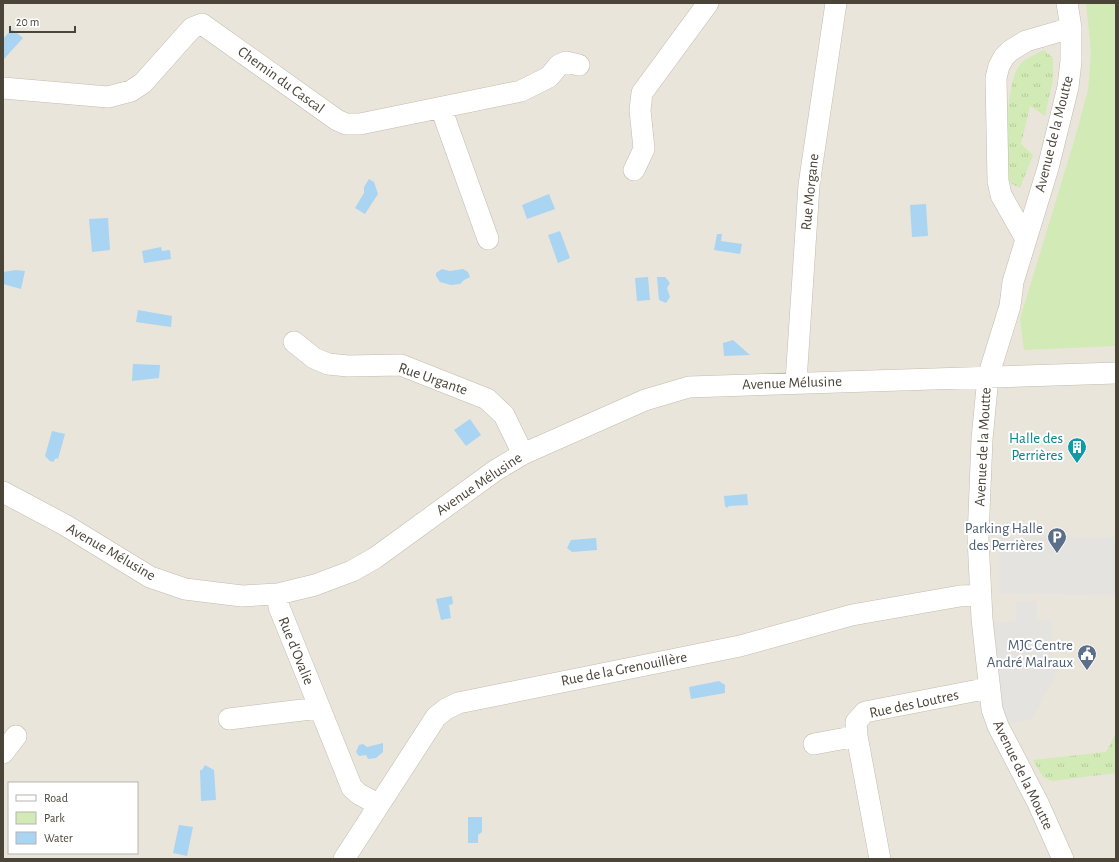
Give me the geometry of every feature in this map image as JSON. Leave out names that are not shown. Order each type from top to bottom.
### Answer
[{"type":"street","points":[[634,170],[644,149],[640,110],[642,93],[708,3]]},
{"type":"street","name":"Rue Morgane","points":[[796,382],[809,185],[836,3]]},
{"type":"street","name":"Avenue de la Moutte","points":[[1063,859],[1038,803],[998,726],[992,709],[980,595],[978,538],[988,376],[1010,306],[1013,282],[1048,168],[1068,87],[1071,61],[1071,28],[1067,3]]},
{"type":"street","name":"Chemin du Cascal","points":[[3,88],[108,97],[131,91],[143,83],[192,28],[202,24],[337,120],[346,124],[360,124],[521,91],[549,77],[559,65],[566,62],[579,65]]},
{"type":"street","points":[[1026,239],[1004,201],[998,181],[996,78],[1004,57],[1010,51],[1026,41],[1071,28]]},
{"type":"street","points":[[441,108],[488,239]]},
{"type":"street","name":"Rue Urgante","points":[[294,342],[314,358],[328,364],[348,366],[401,365],[487,399],[504,415],[523,454]]},
{"type":"street","name":"Avenue Mélusine","points":[[3,492],[58,522],[150,577],[185,589],[242,596],[278,594],[315,585],[352,571],[375,558],[496,470],[523,454],[645,400],[689,387],[796,382],[1116,373]]},
{"type":"street","name":"Rue d'Ovalie","points":[[278,594],[279,607],[352,788],[379,805]]},
{"type":"street","name":"Rue de la Grenouillère","points":[[344,859],[436,718],[446,709],[458,703],[740,646],[852,615],[960,596],[980,595]]},
{"type":"street","name":"Rue des Loutres","points":[[880,859],[857,736],[856,722],[865,712],[989,688]]},
{"type":"street","name":"Rue d'Ovalie","points":[[229,719],[319,708]]},
{"type":"street","points":[[3,753],[16,736]]},
{"type":"street","name":"Rue des Loutres","points":[[814,744],[857,736]]},
{"type":"shaded area","points":[[3,3],[1116,3],[1116,859],[3,859]]},
{"type":"shaded area","name":"Parking Halle des Perrières","points":[[999,537],[1116,537],[1116,595],[999,594]]},
{"type":"shaded area","points":[[1016,601],[1037,601],[1037,620],[1052,620],[1053,666],[1059,670],[1032,720],[998,726],[982,623],[1016,621]]},
{"type":"green space","points":[[1086,3],[1116,3],[1116,346],[1024,350],[1020,319],[1075,138],[1088,90],[1091,52]]},
{"type":"green space","points":[[1044,50],[1053,58],[1053,79],[1045,116],[1030,106],[1021,144],[1033,155],[1020,188],[1007,181],[1008,109],[1010,94],[1019,66],[1029,58]]},
{"type":"green space","points":[[1116,733],[1116,773],[1052,781],[1043,777],[1033,760],[1106,752]]},
{"type":"water","points":[[12,29],[23,38],[3,60],[3,39]]},
{"type":"water","points":[[369,179],[374,182],[378,194],[365,214],[355,208],[364,193],[364,187]]},
{"type":"water","points":[[549,194],[555,209],[527,219],[522,205]]},
{"type":"water","points":[[926,204],[928,236],[912,237],[910,205]]},
{"type":"water","points":[[108,218],[110,250],[92,252],[89,219]]},
{"type":"water","points":[[560,231],[570,258],[558,263],[548,235]]},
{"type":"water","points":[[717,234],[722,234],[721,241],[742,244],[740,254],[714,250]]},
{"type":"water","points":[[161,247],[162,251],[170,250],[171,259],[144,263],[142,251]]},
{"type":"water","points":[[442,269],[450,271],[463,269],[468,272],[470,277],[460,284],[451,285],[440,282],[436,276],[436,273]]},
{"type":"water","points":[[16,270],[25,271],[21,289],[3,284],[3,272]]},
{"type":"water","points":[[648,277],[650,300],[637,301],[635,278]]},
{"type":"water","points":[[657,277],[665,277],[670,283],[667,288],[670,297],[666,303],[659,300]]},
{"type":"water","points":[[138,310],[172,316],[171,327],[136,322]]},
{"type":"water","points":[[733,340],[750,355],[724,356],[723,343]]},
{"type":"water","points":[[133,364],[160,365],[159,378],[132,381]]},
{"type":"water","points":[[470,419],[481,435],[466,446],[454,430]]},
{"type":"water","points":[[52,431],[65,434],[58,459],[56,458],[53,462],[45,456]]},
{"type":"water","points":[[747,494],[748,505],[729,506],[727,508],[725,506],[724,496]]},
{"type":"water","points":[[596,538],[597,550],[572,552],[567,548],[571,540]]},
{"type":"water","points":[[452,596],[453,604],[449,605],[451,618],[441,620],[436,599]]},
{"type":"water","points":[[719,681],[725,685],[725,693],[691,699],[689,687]]},
{"type":"water","points":[[383,743],[383,752],[376,758],[368,759],[366,755],[359,756],[356,752],[359,745],[363,744],[367,747]]},
{"type":"water","points":[[205,765],[214,770],[216,800],[201,801],[200,770],[202,770]]},
{"type":"water","points":[[468,817],[482,817],[482,832],[478,835],[478,843],[468,843]]},
{"type":"water","points":[[179,825],[193,827],[187,856],[173,853]]},
{"type":"place","name":"Halle des Perrières","points":[[1077,464]]},
{"type":"place","name":"Parking Halle des Perrières","points":[[1057,554]]},
{"type":"place","name":"MJC Centre André Malraux","points":[[1087,671]]}]
